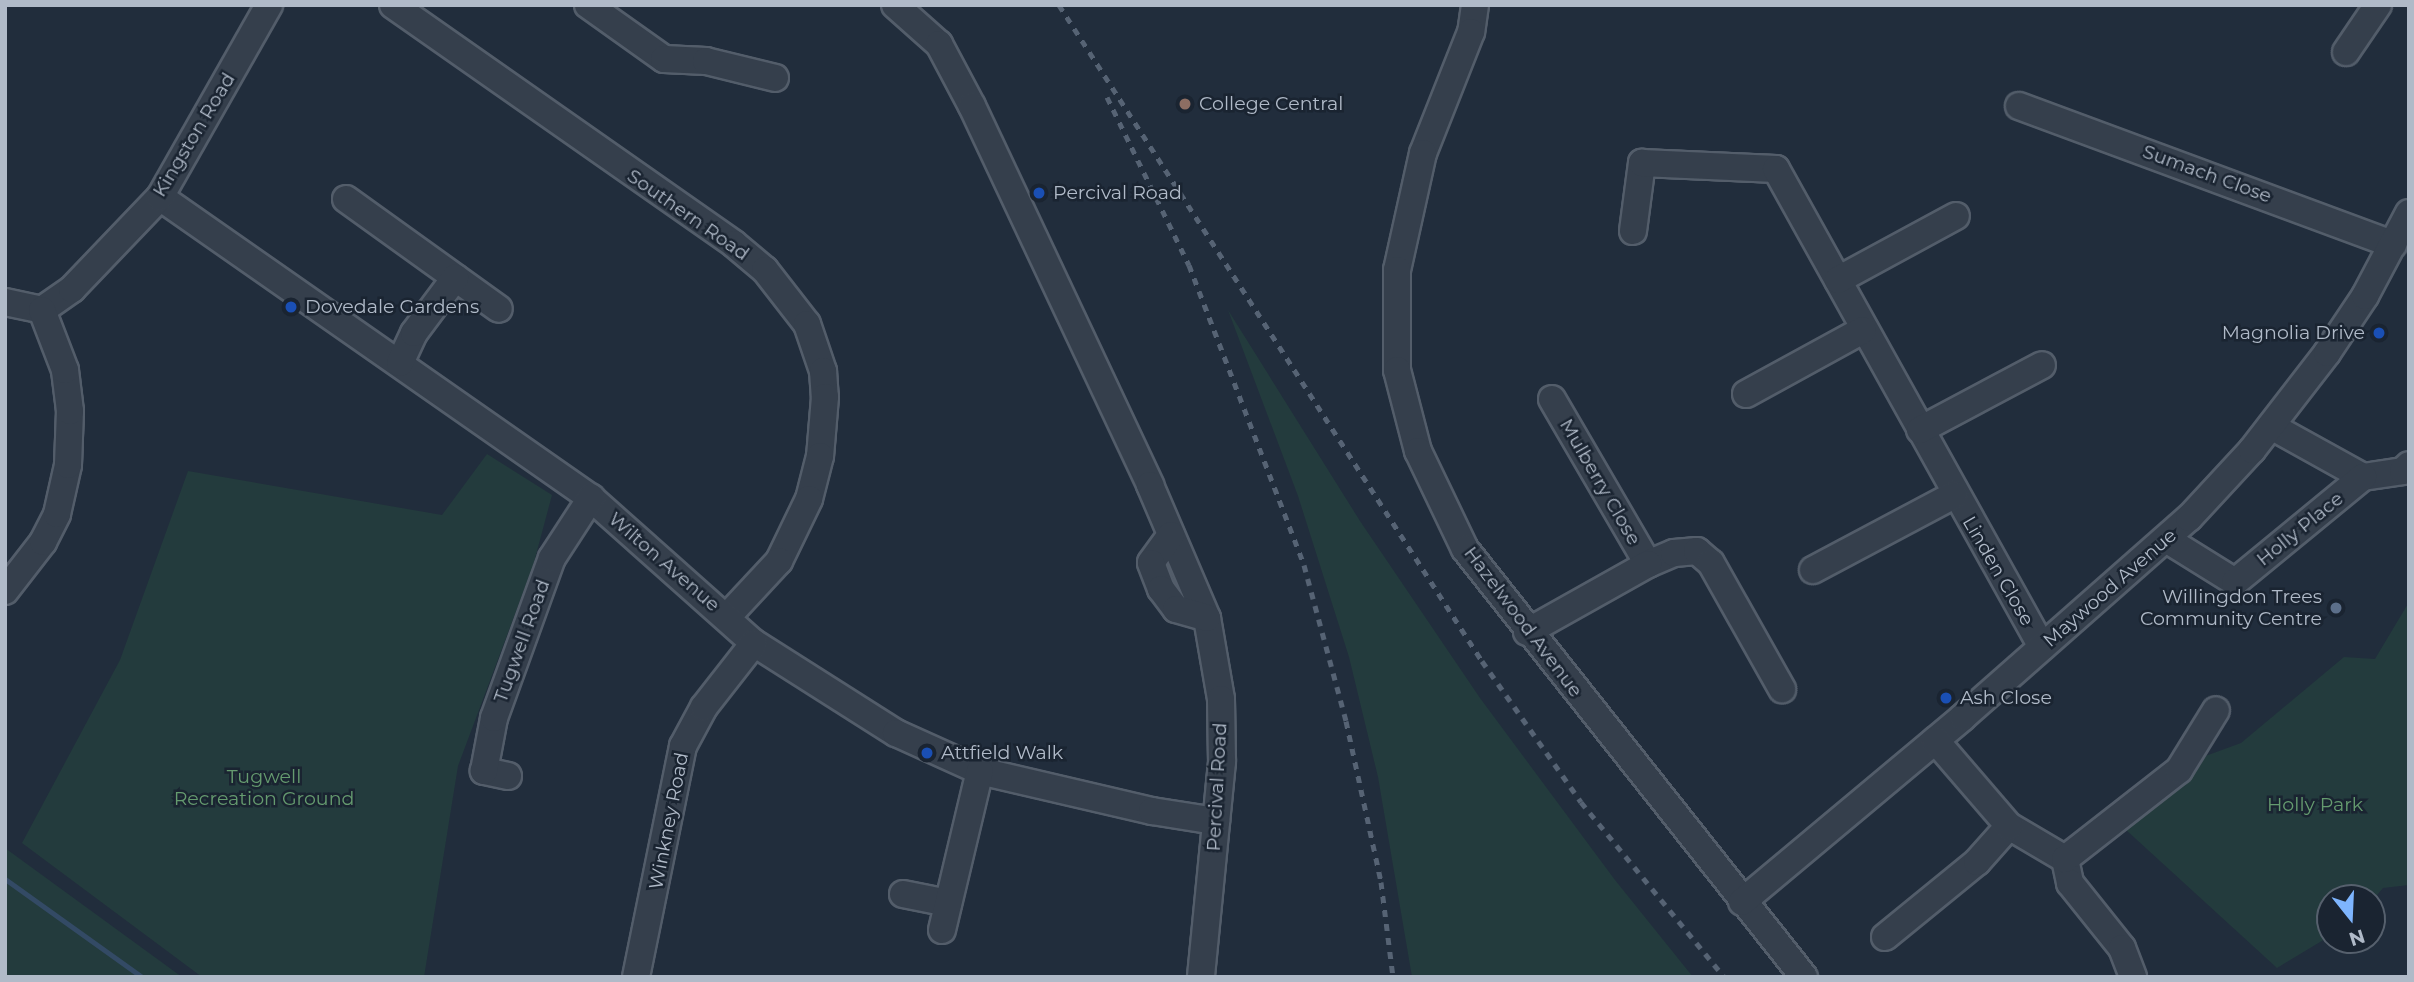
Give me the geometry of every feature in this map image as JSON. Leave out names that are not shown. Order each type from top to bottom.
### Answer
[{"type":"street","name":"Kingston Road","points":[[42,310],[72,289],[160,197],[269,5]]},
{"type":"street","name":"Southern Road","points":[[393,5],[734,244],[765,270],[807,324],[823,371],[824,426],[817,467],[797,530],[779,561],[727,617]]},
{"type":"street","points":[[588,5],[664,59],[706,61],[775,78]]},
{"type":"street","name":"Percival Road","points":[[895,5],[939,44],[972,106],[1207,618],[1221,699],[1222,762],[1201,977]]},
{"type":"street","name":"Hazelwood Avenue","points":[[1475,5],[1471,32],[1423,153],[1398,265],[1397,370],[1418,451],[1465,549],[1527,632],[1804,977]]},
{"type":"street","points":[[2346,52],[2378,5]]},
{"type":"street","name":"Sumach Close","points":[[2019,106],[2393,244]]},
{"type":"street","name":"Linden Close","points":[[1633,231],[1643,163],[1776,169],[1954,495],[2042,647]]},
{"type":"street","name":"Wilton Avenue","points":[[160,197],[591,498],[754,643],[896,733],[980,771],[1152,811],[1216,821]]},
{"type":"street","points":[[345,199],[499,309]]},
{"type":"street","name":"Maywood Avenue","points":[[1742,902],[1935,740],[2166,539],[2271,426],[2327,353],[2393,244],[2409,212]]},
{"type":"street","points":[[1838,280],[1956,216]]},
{"type":"street","points":[[400,363],[414,333],[455,278]]},
{"type":"street","points":[[5,302],[42,310],[65,370],[70,411],[68,466],[57,514],[43,542],[5,591]]},
{"type":"street","points":[[1746,394],[1863,330]]},
{"type":"street","points":[[1920,430],[2042,365]]},
{"type":"street","name":"Mulberry Close","points":[[1552,399],[1648,564]]},
{"type":"street","name":"Holly Place","points":[[2271,426],[2363,477]]},
{"type":"street","name":"Holly Place","points":[[2166,539],[2235,582],[2363,477],[2403,471],[2409,465]]},
{"type":"street","name":"Linden Close","points":[[1812,570],[1954,495]]},
{"type":"street","name":"Tugwell Road","points":[[508,776],[484,771],[494,718],[552,558],[591,498]]},
{"type":"street","name":"Mulberry Close","points":[[1527,632],[1648,564],[1674,553],[1697,551],[1711,563],[1782,689]]},
{"type":"street","name":"Winkney Road","points":[[636,977],[683,746],[704,706],[754,643]]},
{"type":"street","points":[[2065,859],[2179,770],[2216,710]]},
{"type":"street","points":[[1935,740],[2009,826],[2065,859],[2070,883],[2122,948],[2133,977]]},
{"type":"street","points":[[942,930],[980,771]]},
{"type":"street","points":[[1885,937],[1976,862],[2009,826]]},
{"type":"street","points":[[903,894],[948,903]]},
{"type":"green space","points":[[1228,310],[1360,521],[1480,698],[1615,880],[1693,977],[1412,977],[1378,777],[1349,657],[1298,496]]},
{"type":"green space","name":"Tugwell Recreation Ground","points":[[487,454],[552,495],[533,566],[458,766],[424,977],[202,977],[22,843],[120,660],[188,471],[442,515]]},
{"type":"green space","name":"Holly Park","points":[[2409,602],[2409,885],[2386,888],[2386,884],[2316,884],[2316,944],[2277,968],[2125,829],[2200,758],[2241,743],[2344,657],[2375,659]]},
{"type":"green space","points":[[5,848],[182,977],[5,977]]},
{"type":"waterway","points":[[5,879],[142,977]]},
{"type":"railway","points":[[1059,5],[1482,661],[1581,802],[1724,977]]},
{"type":"railway","points":[[1107,97],[1189,265],[1304,565],[1346,721],[1381,882],[1393,977]]},
{"type":"place","name":"College Central","points":[[1185,104]]},
{"type":"place","name":"Percival Road","points":[[1039,193]]},
{"type":"place","name":"Dovedale Gardens","points":[[291,307]]},
{"type":"place","name":"Magnolia Drive","points":[[2379,333]]},
{"type":"place","name":"Willingdon Trees Community Centre","points":[[2336,608]]},
{"type":"place","name":"Ash Close","points":[[1946,698]]},
{"type":"place","name":"Attfield Walk","points":[[927,753]]}]
